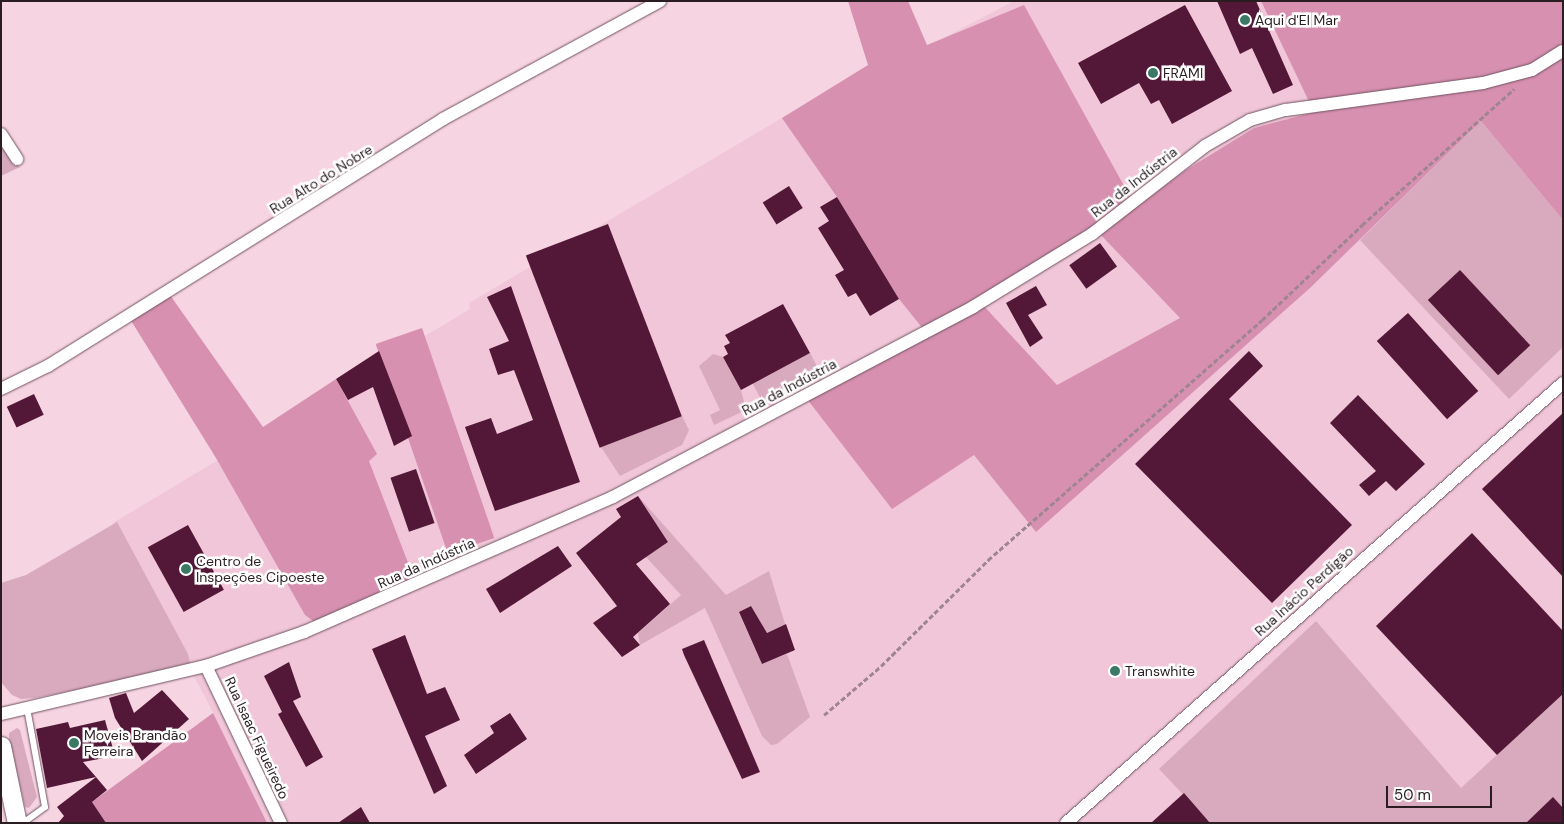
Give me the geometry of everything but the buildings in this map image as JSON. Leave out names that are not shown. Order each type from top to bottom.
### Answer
[{"type":"main road","points":[[1,746],[17,823]]},
{"type":"street","name":"Rua Alto do Nobre","points":[[1,389],[48,366],[443,119],[660,1]]},
{"type":"street","name":"Rua da Indústria","points":[[1,714],[206,666],[308,631],[613,497],[973,307],[1092,234],[1205,146],[1250,120],[1286,110],[1483,83],[1532,70],[1563,51]]},
{"type":"street","points":[[1,134],[18,159]]},
{"type":"street","name":"Rua Inácio Perdigão","points":[[1066,823],[1563,383]]},
{"type":"street","name":"Rua Isaac Figueiredo","points":[[206,666],[281,823]]},
{"type":"lane","points":[[23,823],[45,807],[27,708]]},
{"type":"path","points":[[824,715],[881,666],[995,554],[1262,320],[1532,70]]},
{"type":"shaded area","points":[[848,1],[908,1],[927,45],[1024,5],[1133,202],[924,330],[899,299],[837,197],[782,118],[868,65]]},
{"type":"shaded area","points":[[1014,1],[1563,1],[1563,823],[109,823],[214,714],[113,523],[470,309],[469,303],[782,118],[785,121]]},
{"type":"shaded area","points":[[1261,1],[1563,1],[1563,220],[1481,121],[1310,288],[1036,532],[974,455],[892,509],[807,399],[982,304],[1057,385],[1180,318],[1100,234],[1186,170],[1254,128],[1314,112]]},
{"type":"shaded area","points":[[1481,121],[1563,220],[1563,347],[1509,399],[1360,240]]},
{"type":"shaded area","points":[[1,136],[20,167],[1,176]]},
{"type":"shaded area","points":[[170,295],[263,427],[336,379],[377,454],[369,461],[415,581],[316,623],[305,615],[216,458],[130,319]]},
{"type":"shaded area","points":[[422,328],[494,538],[448,554],[376,344]]},
{"type":"shaded area","points":[[810,353],[819,370],[762,400],[753,384]]},
{"type":"shaded area","points":[[713,354],[723,357],[741,390],[746,410],[714,425],[710,415],[720,410],[699,366]]},
{"type":"shaded area","points":[[682,416],[689,430],[682,445],[620,476],[601,447]]},
{"type":"shaded area","points":[[638,496],[726,595],[769,571],[785,624],[767,633],[751,606],[739,613],[762,664],[787,654],[810,717],[777,744],[771,745],[762,736],[705,608],[640,645],[638,633],[681,595],[646,557],[668,542]]},
{"type":"shaded area","points":[[117,522],[188,654],[191,667],[35,698],[21,699],[12,695],[1,682],[1,583],[26,575]]},
{"type":"shaded area","points":[[1316,621],[1461,788],[1563,694],[1563,823],[1210,823],[1159,769]]},
{"type":"shaded area","points":[[213,713],[267,823],[105,823],[92,802]]},
{"type":"shaded area","points":[[17,728],[20,730],[37,797],[29,808],[25,807],[9,740],[9,733]]},
{"type":"place","name":"Aqui d'El Mar","points":[[1245,20]]},
{"type":"place","name":"FRAMI","points":[[1153,73]]},
{"type":"place","name":"Centro de Inspeções Cipoeste","points":[[186,569]]},
{"type":"place","name":"Transwhite","points":[[1115,671]]},
{"type":"place","name":"Moveis Brandão Ferreira","points":[[74,743]]}]
